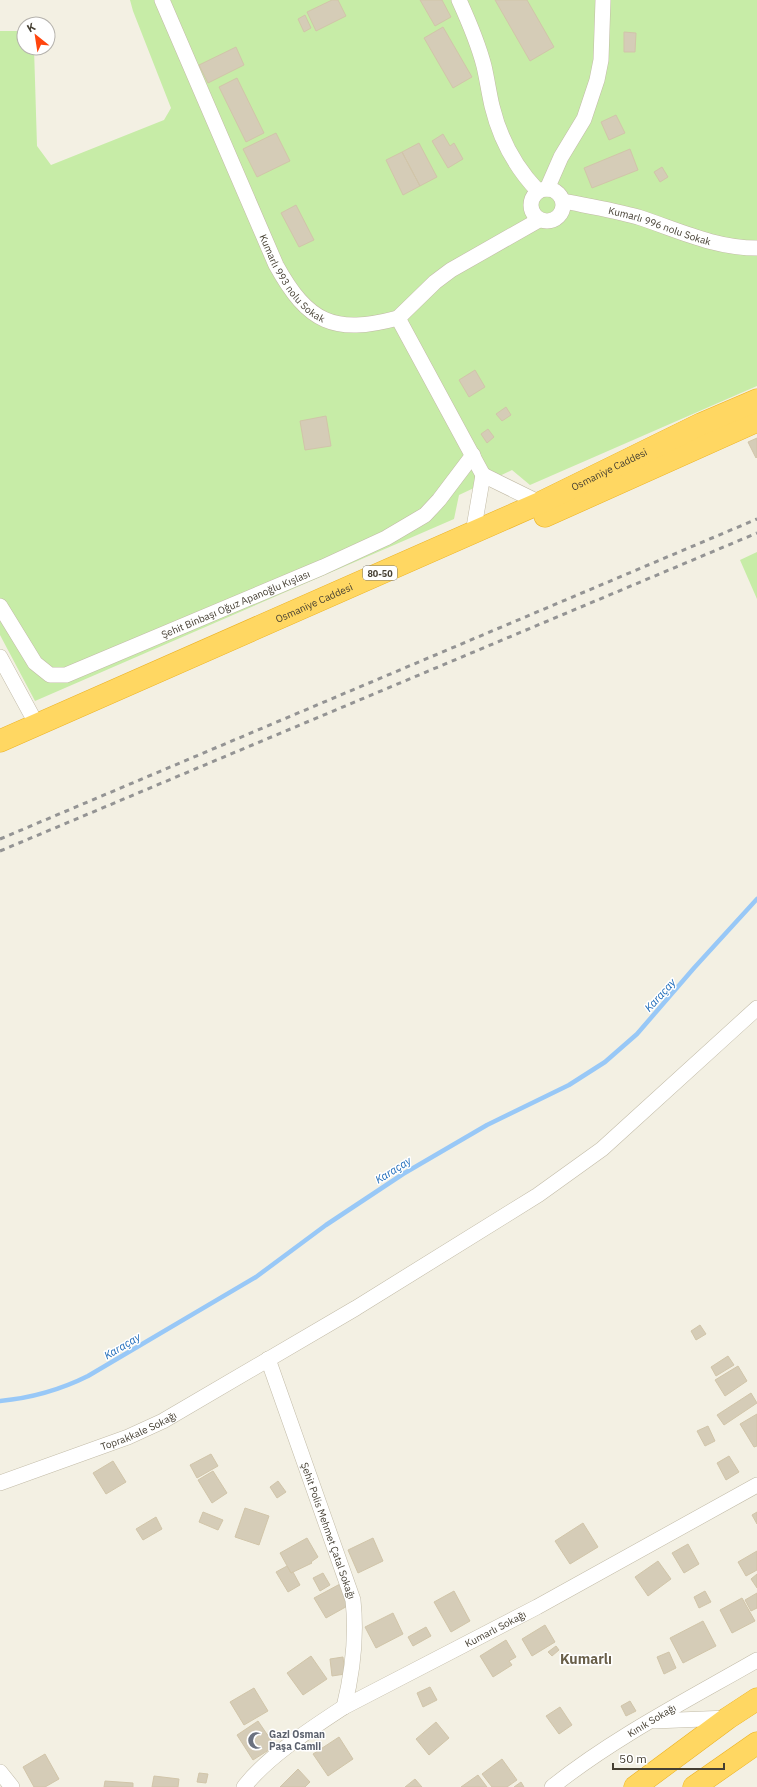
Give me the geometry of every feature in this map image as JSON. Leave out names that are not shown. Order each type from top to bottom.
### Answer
[{"type":"highway","name":"Osmaniye Caddesi","points":[[0,741],[540,503],[701,424],[757,400]]},
{"type":"highway","points":[[0,756],[458,555],[757,421]]},
{"type":"highway","points":[[636,1787],[728,1718],[757,1699]]},
{"type":"highway","points":[[694,1787],[757,1743]]},
{"type":"street","name":"Kumarlı 993 nolu Sokak","points":[[162,0],[276,265],[300,303],[312,314],[342,325],[378,323],[398,318]]},
{"type":"street","points":[[459,0],[472,28],[479,49],[492,108],[513,161],[543,190],[557,192],[563,201],[562,211],[556,219],[550,222],[539,220],[534,216],[530,206],[534,195],[543,190],[584,119],[597,80],[601,60],[603,0]]},
{"type":"street","name":"Kumarlı 996 nolu Sokak","points":[[563,201],[638,217],[707,242],[757,248]]},
{"type":"street","points":[[473,533],[483,475],[398,318],[435,282],[451,270],[539,220]]},
{"type":"street","name":"Şehit Binbaşı Oğuz Apanoğlu Kışlası","points":[[0,606],[35,663],[50,675],[66,675],[323,567],[386,538],[425,515],[439,500],[473,455]]},
{"type":"street","points":[[483,475],[540,503]]},
{"type":"street","points":[[0,657],[37,725]]},
{"type":"street","name":"Toprakkale Sokağı","points":[[0,1483],[128,1438],[163,1421],[356,1308],[538,1195],[602,1149],[757,1008]]},
{"type":"street","name":"Şehit Polis Mehmet Çatal Sokağı","points":[[268,1359],[353,1600],[356,1626],[354,1653],[351,1679],[344,1707]]},
{"type":"street","name":"Kumarlı Sokağı","points":[[244,1787],[252,1776],[268,1763],[314,1727],[344,1707],[537,1607],[757,1485]]},
{"type":"street","name":"Kınık Sokağı","points":[[552,1787],[585,1763],[651,1722],[757,1660]]},
{"type":"street","points":[[651,1722],[728,1718]]},
{"type":"street","points":[[0,1772],[12,1787]]},
{"type":"green space","points":[[130,0],[757,0],[757,386],[530,485],[512,470],[459,495],[454,519],[35,701],[0,635],[0,31],[16,31],[16,56],[34,56],[37,146],[51,165],[164,120],[171,108]]},
{"type":"green space","points":[[757,552],[757,599],[740,560]]},
{"type":"building","points":[[332,0],[338,0],[346,16],[316,31],[307,12]]},
{"type":"building","points":[[420,0],[442,0],[451,17],[435,26]]},
{"type":"building","points":[[495,0],[527,0],[554,47],[530,61]]},
{"type":"building","points":[[305,15],[311,28],[304,32],[298,19]]},
{"type":"building","points":[[443,27],[472,77],[453,88],[424,38]]},
{"type":"building","points":[[624,32],[636,33],[635,52],[624,52]]},
{"type":"building","points":[[236,47],[244,65],[208,83],[199,65]]},
{"type":"building","points":[[237,78],[264,133],[246,142],[219,87]]},
{"type":"building","points":[[616,115],[625,133],[609,140],[601,122]]},
{"type":"building","points":[[276,133],[290,161],[257,177],[243,149]]},
{"type":"building","points":[[443,134],[450,146],[454,143],[463,159],[448,168],[432,141]]},
{"type":"building","points":[[419,143],[437,177],[420,186],[402,152]]},
{"type":"building","points":[[630,149],[638,170],[592,188],[584,168]]},
{"type":"building","points":[[402,152],[420,186],[403,195],[386,160]]},
{"type":"building","points":[[662,167],[668,177],[660,182],[654,172]]},
{"type":"building","points":[[296,205],[314,240],[299,247],[281,213]]},
{"type":"building","points":[[475,370],[485,387],[469,397],[459,380]]},
{"type":"building","points":[[506,407],[511,415],[502,421],[496,414]]},
{"type":"building","points":[[326,416],[331,446],[305,450],[300,421]]},
{"type":"building","points":[[488,429],[494,437],[487,443],[481,434]]},
{"type":"building","points":[[757,438],[757,457],[756,458],[748,442]]},
{"type":"building","points":[[700,1325],[706,1334],[696,1340],[691,1331]]},
{"type":"building","points":[[728,1356],[734,1365],[716,1376],[711,1367]]},
{"type":"building","points":[[738,1366],[747,1381],[725,1396],[715,1380]]},
{"type":"building","points":[[751,1393],[757,1403],[724,1425],[717,1415]]},
{"type":"building","points":[[757,1414],[757,1446],[754,1447],[740,1424]]},
{"type":"building","points":[[708,1426],[715,1441],[705,1446],[697,1431]]},
{"type":"building","points":[[211,1454],[218,1466],[197,1478],[190,1465]]},
{"type":"building","points":[[729,1456],[739,1472],[726,1480],[717,1463]]},
{"type":"building","points":[[113,1461],[126,1482],[106,1494],[93,1473]]},
{"type":"building","points":[[213,1471],[227,1493],[212,1503],[198,1480]]},
{"type":"building","points":[[278,1481],[286,1492],[277,1498],[270,1487]]},
{"type":"building","points":[[245,1508],[269,1516],[259,1545],[235,1537]]},
{"type":"building","points":[[203,1512],[223,1520],[218,1530],[199,1522]]},
{"type":"building","points":[[757,1512],[757,1524],[752,1515]]},
{"type":"building","points":[[156,1517],[162,1529],[143,1540],[136,1529]]},
{"type":"building","points":[[583,1523],[598,1547],[570,1564],[555,1541]]},
{"type":"building","points":[[307,1538],[318,1557],[311,1562],[312,1563],[291,1573],[280,1553]]},
{"type":"building","points":[[373,1538],[383,1561],[358,1573],[348,1550]]},
{"type":"building","points":[[688,1544],[699,1564],[684,1573],[672,1553]]},
{"type":"building","points":[[757,1551],[757,1570],[746,1576],[738,1562]]},
{"type":"building","points":[[658,1561],[671,1579],[648,1596],[635,1577]]},
{"type":"building","points":[[287,1566],[291,1573],[293,1572],[300,1585],[288,1592],[276,1572]]},
{"type":"building","points":[[323,1573],[330,1585],[320,1591],[313,1578]]},
{"type":"building","points":[[757,1574],[757,1588],[751,1579]]},
{"type":"building","points":[[340,1584],[351,1604],[326,1618],[314,1598]]},
{"type":"building","points":[[454,1591],[470,1621],[451,1632],[434,1602]]},
{"type":"building","points":[[705,1591],[711,1602],[699,1608],[694,1597]]},
{"type":"building","points":[[757,1593],[757,1608],[751,1611],[745,1600]]},
{"type":"building","points":[[742,1598],[755,1621],[732,1633],[720,1610]]},
{"type":"building","points":[[393,1613],[403,1634],[376,1648],[365,1627]]},
{"type":"building","points":[[703,1621],[716,1646],[683,1663],[670,1638]]},
{"type":"building","points":[[545,1625],[555,1642],[532,1656],[522,1639]]},
{"type":"building","points":[[426,1627],[431,1636],[413,1646],[408,1637]]},
{"type":"building","points":[[506,1640],[516,1657],[509,1661],[512,1665],[493,1677],[480,1656]]},
{"type":"building","points":[[556,1646],[559,1650],[552,1656],[548,1652]]},
{"type":"building","points":[[669,1652],[676,1668],[664,1674],[657,1657]]},
{"type":"building","points":[[311,1656],[327,1679],[303,1695],[287,1673]]},
{"type":"building","points":[[343,1657],[345,1674],[332,1676],[330,1659]]},
{"type":"building","points":[[430,1687],[437,1700],[423,1707],[417,1693]]},
{"type":"building","points":[[254,1688],[268,1711],[244,1725],[230,1702]]},
{"type":"building","points":[[630,1701],[636,1711],[626,1716],[621,1706]]},
{"type":"building","points":[[560,1707],[572,1725],[559,1734],[546,1716]]},
{"type":"building","name":"Gazi Osman Paşa Camii","points":[[258,1721],[275,1746],[253,1760],[237,1735]]},
{"type":"building","points":[[436,1722],[449,1738],[429,1755],[416,1739]]},
{"type":"building","points":[[339,1737],[353,1759],[328,1776],[313,1754]]},
{"type":"building","points":[[45,1754],[59,1779],[45,1787],[34,1787],[23,1767]]},
{"type":"building","points":[[502,1759],[517,1780],[507,1787],[492,1787],[482,1774]]},
{"type":"building","points":[[298,1769],[310,1782],[305,1787],[280,1787]]},
{"type":"building","points":[[199,1773],[208,1774],[206,1783],[197,1782]]},
{"type":"building","points":[[478,1775],[487,1787],[461,1787]]},
{"type":"building","points":[[154,1776],[179,1779],[178,1787],[152,1787]]},
{"type":"building","points":[[415,1779],[422,1787],[405,1787]]},
{"type":"building","points":[[105,1781],[133,1783],[133,1787],[104,1787]]},
{"type":"building","points":[[521,1782],[524,1787],[514,1787]]},
{"type":"waterway","name":"Karaçay","points":[[0,1401],[45,1393],[88,1376],[256,1277],[326,1225],[403,1174],[487,1125],[569,1085],[605,1062],[637,1034],[694,968],[757,899]]},
{"type":"railway","points":[[0,839],[757,519]]},
{"type":"railway","points":[[0,851],[757,533]]},
{"type":"place","name":"Gazi Osman Paşa Camii","points":[[256,1740]]},
{"type":"district","name":"Kumarlı","points":[[586,1659]]}]
